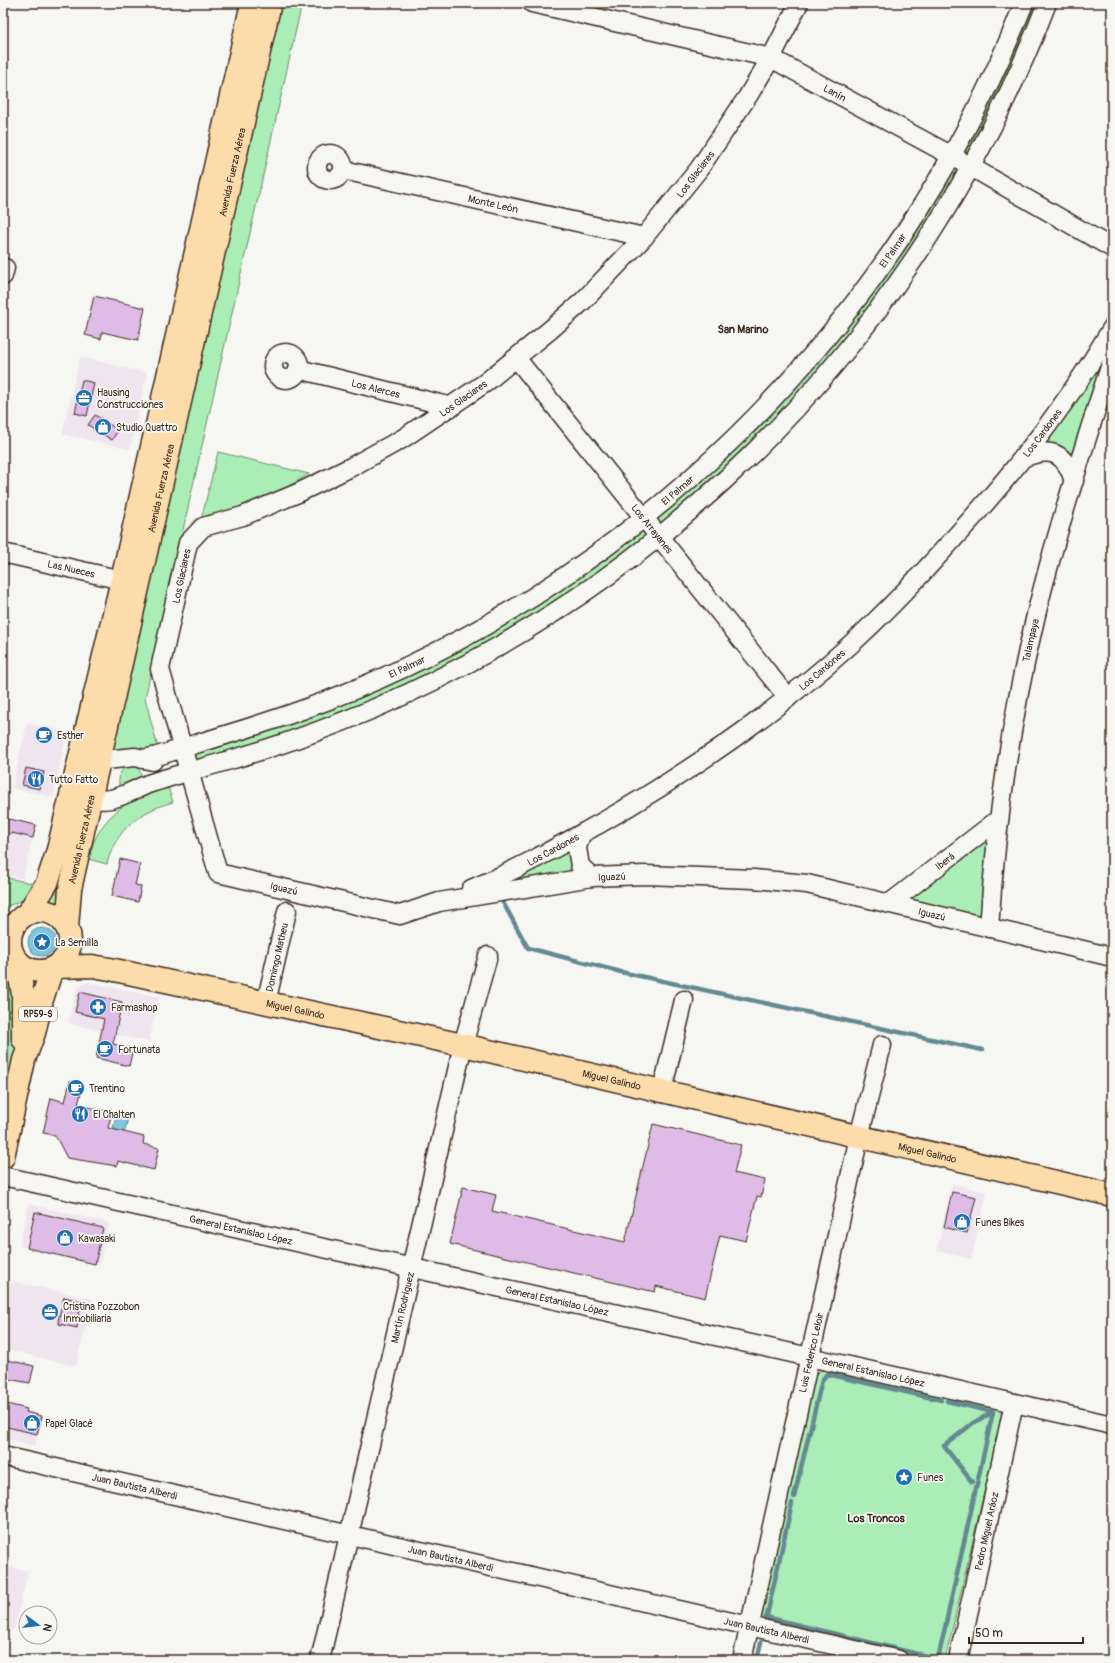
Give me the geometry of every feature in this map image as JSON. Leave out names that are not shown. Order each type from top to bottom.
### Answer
[{"type":"main road","name":"Avenida Fuerza Aérea","points":[[3,1157],[25,1058],[34,1032],[43,993],[54,968],[64,961],[71,943],[69,930],[70,889],[81,796],[208,236],[252,3]]},
{"type":"main road","name":"Avenida Fuerza Aérea","points":[[208,236],[270,3]]},
{"type":"main road","name":"Avenida Fuerza Aérea","points":[[25,1058],[23,994],[10,950],[12,930],[17,922],[39,899],[54,867],[81,796]]},
{"type":"main road","points":[[3,914],[26,914],[37,911],[50,912],[62,920],[69,930]]},
{"type":"main road","name":"Miguel Galindo","points":[[69,930],[94,959],[110,968]]},
{"type":"main road","points":[[10,950],[33,971],[43,971],[54,968]]},
{"type":"main road","name":"Miguel Galindo","points":[[54,968],[92,966],[110,968],[463,1045],[1112,1195]]},
{"type":"street","name":"Lanín","points":[[532,3],[771,58],[952,156],[1112,248]]},
{"type":"street","name":"Los Glaciares","points":[[190,771],[160,669],[188,543],[203,527],[243,516],[311,487],[402,439],[452,407],[517,359],[583,301],[644,237],[672,204],[725,133],[771,58],[799,3]]},
{"type":"street","name":"El Palmar","points":[[89,761],[135,757],[151,759],[168,756],[183,748],[254,727],[324,702],[392,673],[452,644],[523,603],[585,562],[644,518],[696,474],[746,427],[793,378],[837,326],[878,271],[917,215],[952,156],[994,75],[1024,3]]},
{"type":"street","points":[[81,796],[111,798],[158,782],[160,785],[175,781],[190,771],[262,751],[334,725],[403,696],[464,665],[537,624],[600,582],[660,537],[713,492],[763,444],[811,394],[851,347],[897,285],[936,228],[971,168],[1017,77],[1047,3]]},
{"type":"street","name":"Monte León","points":[[343,170],[644,237]]},
{"type":"street","name":"Los Cardones","points":[[439,902],[500,877],[652,794],[720,749],[788,698],[851,645],[912,585],[1025,457],[1090,366],[1112,328]]},
{"type":"street","name":"Los Arrayanes","points":[[517,359],[788,698]]},
{"type":"street","name":"Talampaya","points":[[989,928],[999,819],[1021,684],[1036,616],[1054,548],[1112,361]]},
{"type":"street","name":"Los Alerces","points":[[298,369],[452,407]]},
{"type":"street","points":[[1025,457],[1040,451],[1056,454],[1069,465],[1074,481]]},
{"type":"street","name":"Las Nueces","points":[[3,553],[130,581]]},
{"type":"street","name":"Iguazú","points":[[190,771],[218,873],[400,915],[439,902],[592,877],[646,875],[754,879],[807,884],[890,902],[989,928],[1112,957]]},
{"type":"street","name":"Iberá","points":[[890,902],[999,819]]},
{"type":"street","points":[[581,834],[577,848],[580,866],[592,877]]},
{"type":"street","name":"Domingo Matheu","points":[[266,1003],[287,911]]},
{"type":"street","name":"Martín Rodríguez","points":[[320,1660],[463,1045],[488,956]]},
{"type":"street","points":[[662,1091],[684,1000]]},
{"type":"street","name":"Luis Federico Leloir","points":[[742,1660],[859,1137],[882,1045]]},
{"type":"street","name":"General Estanislao López","points":[[3,1176],[1112,1425]]},
{"type":"street","name":"Pedro Miguel Aráoz","points":[[958,1660],[1014,1403]]},
{"type":"street","name":"Juan Bautista Alberdi","points":[[3,1456],[899,1660]]},
{"type":"shaded area","points":[[80,357],[147,373],[130,449],[62,434]]},
{"type":"shaded area","points":[[27,723],[67,732],[53,797],[12,788]]},
{"type":"shaded area","points":[[3,818],[36,825],[23,879],[3,874]]},
{"type":"shaded area","points":[[87,982],[159,997],[149,1042],[68,1023],[77,988]]},
{"type":"shaded area","name":"Funes Bikes","points":[[952,1184],[987,1192],[971,1259],[937,1251]]},
{"type":"shaded area","name":"Kawasaki","points":[[29,1204],[109,1223],[99,1265],[19,1246]]},
{"type":"shaded area","points":[[11,1281],[92,1299],[76,1366],[3,1349],[3,1315]]},
{"type":"shaded area","points":[[3,1399],[9,1401],[8,1405],[27,1409],[26,1412],[41,1416],[35,1446],[3,1438]]},
{"type":"shaded area","points":[[3,1566],[28,1571],[20,1605],[18,1605],[18,1613],[14,1630],[3,1628]]},
{"type":"green space","points":[[252,3],[302,3],[145,698],[159,752],[99,761],[62,919],[54,914],[37,911]]},
{"type":"green space","points":[[1024,3],[1047,3],[1037,30],[897,285],[713,492],[471,662],[190,771],[183,748],[459,640],[696,474],[878,271]]},
{"type":"green space","points":[[1112,328],[1112,361],[1074,481],[1040,451]]},
{"type":"green space","points":[[218,452],[309,474],[283,489],[257,501],[201,520]]},
{"type":"green space","points":[[136,762],[141,778],[122,788],[119,786],[119,776],[122,770],[128,765]]},
{"type":"green space","points":[[168,787],[173,802],[150,811],[131,824],[116,841],[107,864],[88,859],[99,831],[107,820],[117,811],[140,797],[153,791]]},
{"type":"green space","points":[[999,819],[989,928],[890,903]]},
{"type":"green space","points":[[581,834],[592,877],[486,894]]},
{"type":"green space","points":[[3,877],[36,884],[30,893],[22,900],[3,907]]},
{"type":"green space","points":[[74,945],[88,959],[69,959]]},
{"type":"green space","points":[[3,949],[12,966],[17,986],[19,1008],[15,1056],[3,1119]]},
{"type":"green space","points":[[825,1369],[997,1407],[1002,1415],[945,1660],[928,1660],[760,1621],[813,1379],[818,1372]]},
{"type":"water","name":"La Semilla","points":[[42,928],[52,932],[56,942],[52,952],[42,956],[32,952],[28,942],[32,932]]},
{"type":"water","points":[[121,1112],[129,1114],[125,1130],[122,1135],[114,1133],[113,1129],[116,1115]]},
{"type":"building","points":[[94,296],[145,308],[138,340],[102,332],[101,339],[85,335]]},
{"type":"building","name":"Hausing Construcciones","points":[[82,380],[94,383],[87,416],[75,413]]},
{"type":"building","name":"Studio Quattro","points":[[95,415],[118,430],[112,440],[88,425]]},
{"type":"building","points":[[26,768],[44,772],[40,789],[22,785]]},
{"type":"building","points":[[9,819],[36,825],[33,838],[12,833],[3,839],[3,823]]},
{"type":"building","points":[[120,859],[140,864],[135,885],[141,886],[138,902],[112,896]]},
{"type":"building","points":[[80,992],[122,1002],[113,1044],[133,1049],[129,1066],[96,1058],[104,1019],[75,1012]]},
{"type":"building","points":[[70,1081],[83,1084],[78,1105],[112,1112],[108,1128],[144,1137],[143,1144],[159,1148],[154,1170],[118,1161],[117,1166],[67,1158],[55,1135],[43,1133],[51,1098],[65,1102]]},
{"type":"building","points":[[653,1124],[741,1145],[734,1173],[765,1180],[761,1197],[757,1196],[746,1241],[720,1235],[705,1298],[656,1286],[655,1292],[450,1244],[463,1187],[496,1195],[492,1211],[625,1242]]},
{"type":"building","points":[[952,1192],[976,1197],[967,1233],[944,1227]]},
{"type":"building","name":"Kawasaki","points":[[35,1212],[103,1228],[95,1264],[27,1248]]},
{"type":"building","name":"Cristina Pozzobon Inmobiliaria","points":[[64,1297],[81,1301],[77,1328],[59,1324],[58,1321]]},
{"type":"building","points":[[3,1359],[34,1366],[30,1383],[3,1378]]},
{"type":"building","points":[[3,1403],[27,1409],[26,1412],[42,1416],[37,1434],[3,1426]]},
{"type":"waterway","points":[[500,897],[528,948],[621,972],[982,1050]]},
{"type":"waterway","points":[[794,1497],[822,1380],[827,1374],[941,1400]]},
{"type":"waterway","points":[[947,1401],[993,1412]]},
{"type":"waterway","points":[[972,1482],[944,1446],[973,1423],[993,1412]]},
{"type":"waterway","points":[[766,1617],[938,1659],[993,1412]]},
{"type":"waterway","points":[[766,1620],[792,1503]]},
{"type":"waterway","points":[[757,1660],[761,1642]]},
{"type":"place","name":"Hausing Construcciones","points":[[84,398]]},
{"type":"place","name":"Studio Quattro","points":[[103,427]]},
{"type":"place","name":"Esther","points":[[44,735]]},
{"type":"place","name":"Tutto Fatto","points":[[36,779]]},
{"type":"place","name":"La Semilla","points":[[42,942]]},
{"type":"place","name":"Farmashop","points":[[98,1007]]},
{"type":"place","name":"Fortunata","points":[[105,1049]]},
{"type":"place","name":"Trentino","points":[[76,1088]]},
{"type":"place","name":"El Chalten","points":[[80,1114]]},
{"type":"place","name":"Funes Bikes","points":[[962,1222]]},
{"type":"place","name":"Kawasaki","points":[[65,1238]]},
{"type":"place","name":"Cristina Pozzobon Inmobiliaria","points":[[50,1312]]},
{"type":"place","name":"Papel Glacé","points":[[32,1423]]},
{"type":"place","name":"Funes","points":[[904,1477]]},
{"type":"district","name":"San Marino","points":[[743,329]]},
{"type":"district","name":"Los Troncos","points":[[876,1518]]}]
